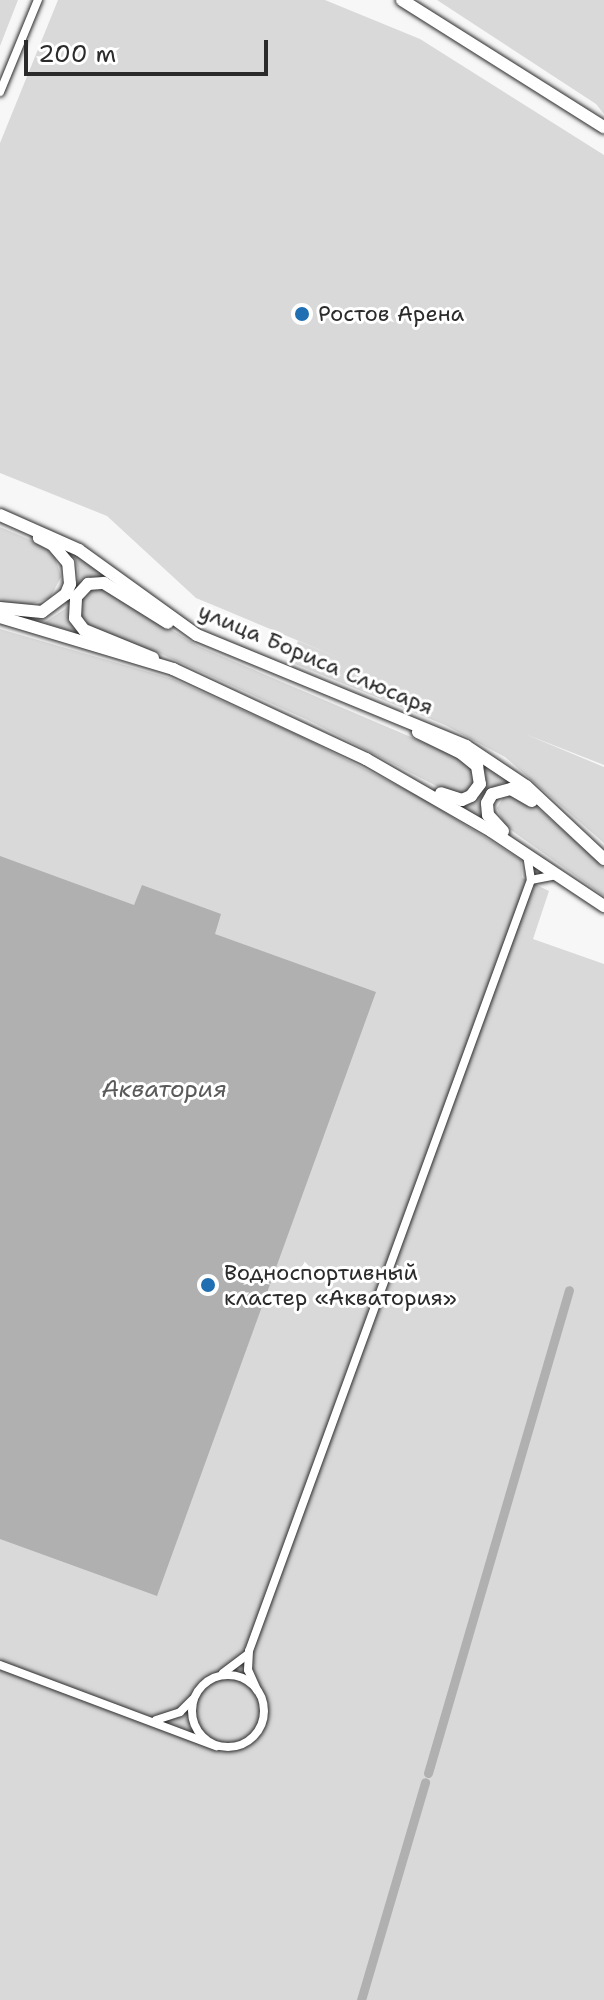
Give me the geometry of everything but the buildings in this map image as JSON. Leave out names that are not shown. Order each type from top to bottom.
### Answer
[{"type":"main road","points":[[402,0],[604,127]]},
{"type":"main road","name":"улица Бориса Слюсаря","points":[[0,515],[62,540],[88,555],[197,635],[408,719],[491,761],[526,786],[604,859]]},
{"type":"main road","points":[[0,522],[53,545],[62,553],[70,572],[66,594],[51,608],[22,613],[0,608]]},
{"type":"main road","points":[[197,635],[158,618],[104,583],[96,582],[81,590],[74,605],[75,618],[84,630],[139,650],[399,776],[529,855],[604,906]]},
{"type":"main road","points":[[0,617],[173,669]]},
{"type":"main road","points":[[399,776],[408,775],[446,796],[462,800],[476,791],[481,779],[471,760],[413,730],[408,719]]},
{"type":"main road","points":[[529,855],[529,849],[492,822],[487,808],[492,794],[503,788],[519,791],[556,823],[566,825]]},
{"type":"street","points":[[0,92],[38,0]]},
{"type":"street","points":[[0,1665],[216,1746],[229,1748],[253,1738],[264,1715],[248,1670],[249,1651],[531,880],[529,855]]},
{"type":"street","points":[[531,880],[559,875]]},
{"type":"street","points":[[148,1720],[172,1716],[187,1707],[204,1684],[233,1668],[249,1651]]},
{"type":"street","points":[[217,1676],[239,1677],[257,1690]]},
{"type":"street","points":[[194,1696],[191,1710],[194,1725],[203,1738],[216,1746]]},
{"type":"shaded area","points":[[0,0],[18,0],[0,46]]},
{"type":"shaded area","name":"Ростов Арена","points":[[58,0],[325,0],[420,39],[604,155],[604,765],[525,734],[604,767],[604,843],[505,757],[445,725],[290,662],[298,641],[342,659],[196,598],[107,516],[0,473],[0,143]]},
{"type":"shaded area","points":[[437,0],[604,0],[604,114],[596,104]]},
{"type":"shaded area","points":[[0,527],[40,544],[55,557],[61,577],[50,598],[22,607],[0,604]]},
{"type":"shaded area","points":[[72,551],[108,575],[92,580],[77,592],[78,568]]},
{"type":"shaded area","points":[[100,586],[198,646],[467,761],[474,768],[476,783],[464,795],[450,793],[308,720],[159,653],[93,630],[82,622],[78,602],[90,588]]},
{"type":"shaded area","points":[[73,600],[78,633],[44,623],[65,609]]},
{"type":"shaded area","points":[[0,629],[173,679],[300,736],[422,798],[521,860],[522,878],[549,891],[533,939],[604,964],[604,2000],[0,2000]]},
{"type":"shaded area","points":[[483,763],[509,780],[492,788],[483,821],[460,805],[481,793],[486,779]]},
{"type":"shaded area","points":[[513,794],[528,799],[604,867],[604,896],[505,826],[497,808],[503,798]]},
{"type":"water","name":"Акватория","points":[[0,856],[134,905],[142,885],[221,914],[215,934],[376,992],[157,1596],[0,1539]]},
{"type":"waterway","points":[[428,1773],[569,1290]]},
{"type":"waterway","points":[[361,2000],[425,1782]]},
{"type":"place","name":"Ростов Арена","points":[[302,314]]},
{"type":"place","name":"Водноспортивный кластер «Акватория»","points":[[208,1285]]}]
